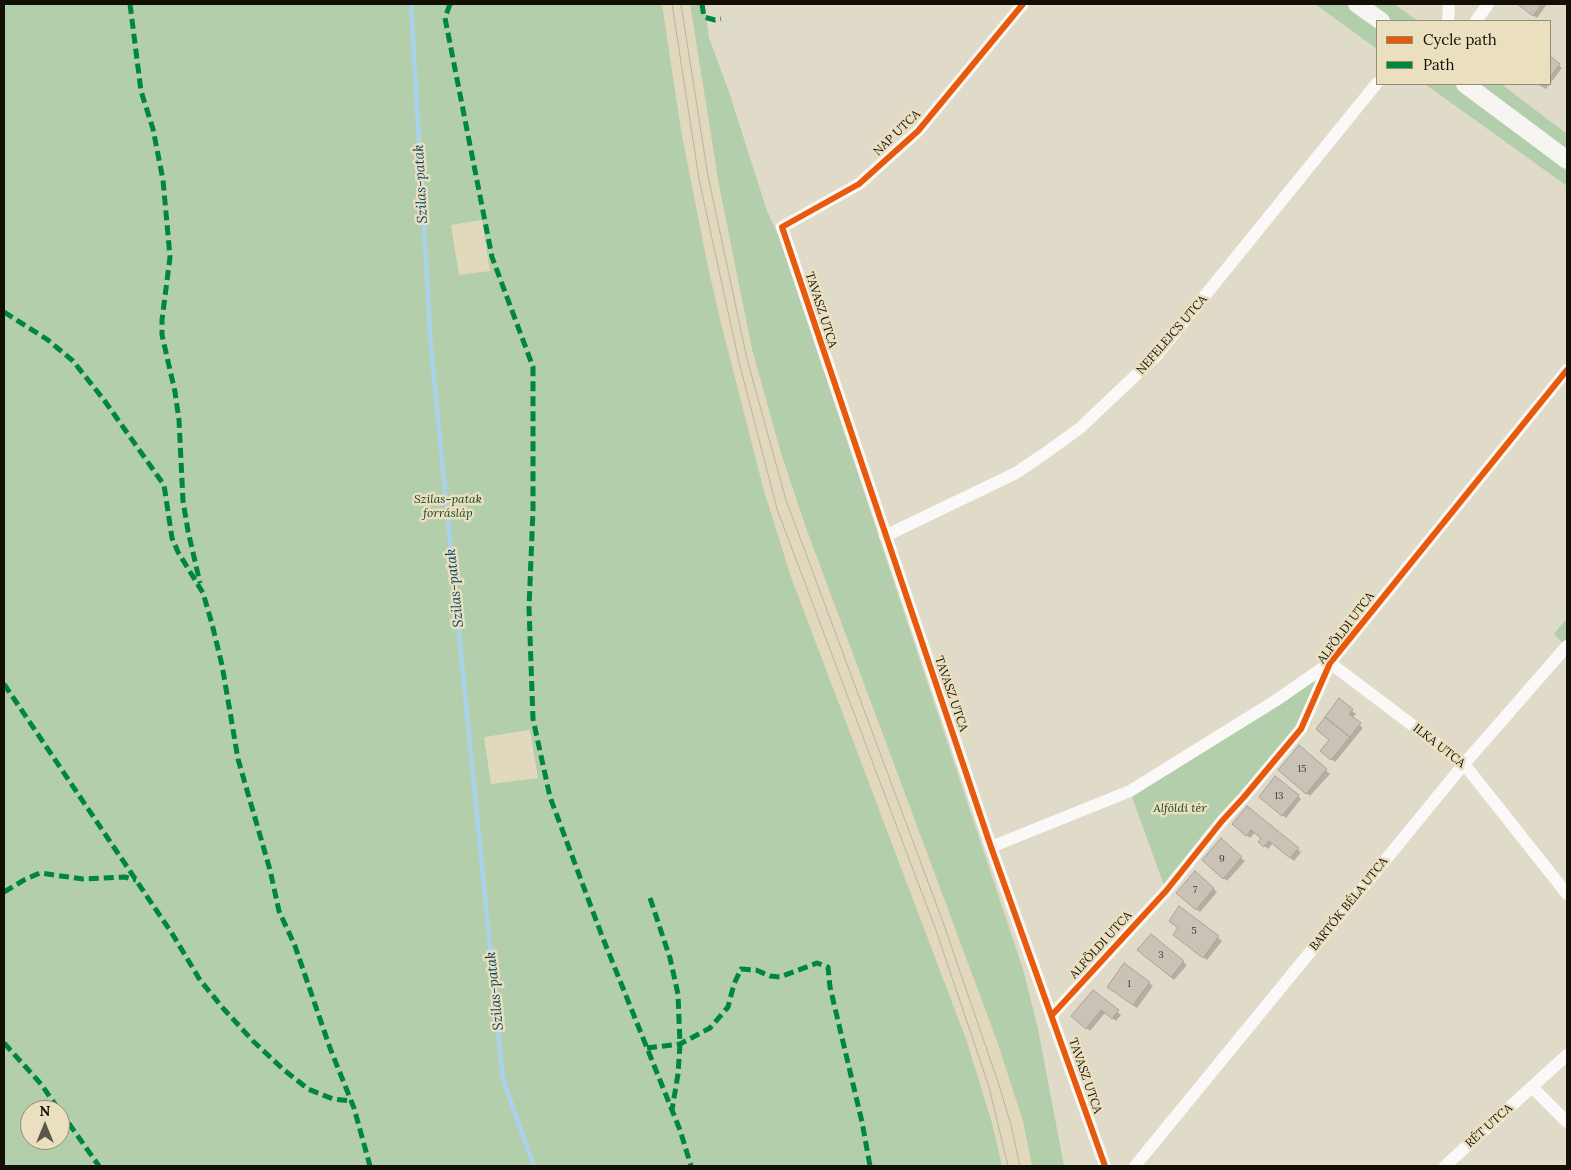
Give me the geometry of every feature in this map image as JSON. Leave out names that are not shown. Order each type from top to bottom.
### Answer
[{"type":"street","name":"NAP UTCA","points":[[782,227],[859,184],[918,131],[1023,4]]},
{"type":"street","points":[[1357,4],[1380,20]]},
{"type":"street","points":[[1448,20],[1449,4]]},
{"type":"street","points":[[1477,20],[1488,4]]},
{"type":"street","name":"NEFELEJCS UTCA","points":[[885,536],[1016,473],[1087,422],[1156,356],[1376,84]]},
{"type":"street","points":[[1466,85],[1567,160]]},
{"type":"street","name":"TAVASZ UTCA","points":[[782,227],[991,847],[1105,1166]]},
{"type":"street","name":"ALFÖLDI UTCA","points":[[1052,1015],[1166,891],[1222,821],[1301,729],[1330,663],[1567,370]]},
{"type":"street","name":"BARTÓK BÉLA UTCA","points":[[1135,1166],[1464,764],[1567,646]]},
{"type":"street","name":"ALFÖLDI UTCA","points":[[991,847],[1130,792],[1275,701],[1330,663]]},
{"type":"street","name":"ILKA UTCA","points":[[1330,663],[1464,764],[1567,894]]},
{"type":"street","name":"RÉT UTCA","points":[[1445,1166],[1567,1055]]},
{"type":"street","points":[[1532,1087],[1567,1122]]},
{"type":"shaded area","points":[[662,4],[690,4],[719,185],[752,349],[780,450],[805,525],[997,1041],[1023,1121],[1032,1166],[1002,1166],[992,1123],[967,1042],[791,577],[764,491],[708,267],[681,130]]},
{"type":"shaded area","points":[[483,220],[491,271],[459,275],[451,225]]},
{"type":"shaded area","points":[[530,730],[538,778],[491,785],[484,737]]},
{"type":"green space","name":"Szilas-patak forrásláp","points":[[4,4],[662,4],[681,130],[708,267],[764,491],[791,577],[967,1042],[992,1123],[1002,1166],[4,1166]],"holes":[[[482,220],[490,271],[459,275],[451,225]],[[530,730],[538,778],[491,784],[484,737]]]},
{"type":"green space","points":[[690,4],[704,4],[709,38],[728,89],[767,211],[779,237],[1023,969],[1038,1029],[1064,1166],[1032,1166],[1023,1121],[997,1041],[805,525],[780,450],[752,349],[719,185]]},
{"type":"green space","points":[[1315,4],[1394,4],[1417,20],[1376,20],[1376,48]]},
{"type":"green space","points":[[1426,85],[1502,85],[1567,134],[1567,186]]},
{"type":"green space","points":[[1567,618],[1567,648],[1554,634]]},
{"type":"green space","name":"Alföldi tér","points":[[1330,663],[1301,729],[1166,891],[1130,791]]},
{"type":"building","points":[[1517,4],[1542,4],[1533,16]]},
{"type":"building","points":[[1551,57],[1560,64],[1551,76]]},
{"type":"building","points":[[1339,698],[1353,709],[1349,714],[1361,723],[1350,737],[1325,717]]},
{"type":"building","points":[[1325,717],[1350,737],[1331,760],[1320,751],[1329,740],[1316,729]]},
{"type":"building","points":[[1299,745],[1327,769],[1306,794],[1278,770]]},
{"type":"building","points":[[1275,776],[1299,795],[1282,816],[1259,797]]},
{"type":"building","points":[[1247,806],[1299,848],[1290,858],[1269,841],[1264,847],[1258,842],[1261,838],[1251,830],[1246,836],[1232,824]]},
{"type":"building","points":[[1221,838],[1242,857],[1223,879],[1202,860]]},
{"type":"building","points":[[1195,871],[1214,888],[1196,910],[1176,893]]},
{"type":"building","points":[[1179,906],[1219,936],[1203,958],[1173,935],[1178,928],[1169,921]]},
{"type":"building","points":[[1151,934],[1184,961],[1171,977],[1137,950]]},
{"type":"building","points":[[1124,963],[1150,982],[1133,1005],[1107,987]]},
{"type":"building","points":[[1093,990],[1119,1010],[1112,1019],[1101,1010],[1086,1029],[1071,1016]]},
{"type":"waterway","name":"Szilas-patak","points":[[411,4],[431,348],[503,1080],[534,1166]]},
{"type":"tram line","points":[[672,4],[699,179],[739,362],[777,509],[937,933],[989,1087],[1008,1166]]},
{"type":"tram line","points":[[681,4],[708,176],[747,359],[786,500],[944,925],[998,1082],[1011,1125],[1020,1166]]},
{"type":"marked path","points":[[130,4],[141,91],[153,129],[163,180],[170,257],[162,320],[162,335],[175,392],[179,420],[183,501],[200,583]]},
{"type":"marked path","points":[[450,4],[445,18],[492,257],[533,367],[533,510],[529,608],[533,719],[550,797],[602,936],[680,1130],[691,1166]]},
{"type":"marked path","points":[[702,4],[704,17],[715,20],[721,19]]},
{"type":"marked path","points":[[4,312],[48,340],[73,361],[104,400],[164,485],[172,538],[178,552],[203,593],[212,624],[222,665],[238,759],[270,870],[279,911],[295,946],[330,1048],[354,1108],[370,1166]]},
{"type":"marked path","points":[[4,684],[173,935],[200,980],[222,1007],[253,1041],[308,1089],[333,1099],[351,1101]]},
{"type":"marked path","points":[[4,892],[40,873],[83,879],[125,877],[136,880]]},
{"type":"marked path","points":[[650,898],[670,958],[678,994],[680,1044],[678,1074],[672,1110]]},
{"type":"marked path","points":[[647,1048],[680,1044],[710,1028],[728,1007],[734,984],[741,969],[756,970],[770,976],[780,977],[817,963],[828,967],[830,987],[862,1122],[870,1166]]},
{"type":"marked path","points":[[4,1043],[41,1084],[52,1100]]},
{"type":"marked path","points":[[70,1125],[99,1166]]},
{"type":"cycle path","points":[[1023,4],[918,131],[859,184],[782,227],[991,847],[1105,1166]]},
{"type":"cycle path","points":[[1052,1015],[1166,891],[1222,821],[1301,729],[1330,663],[1567,370]]}]
